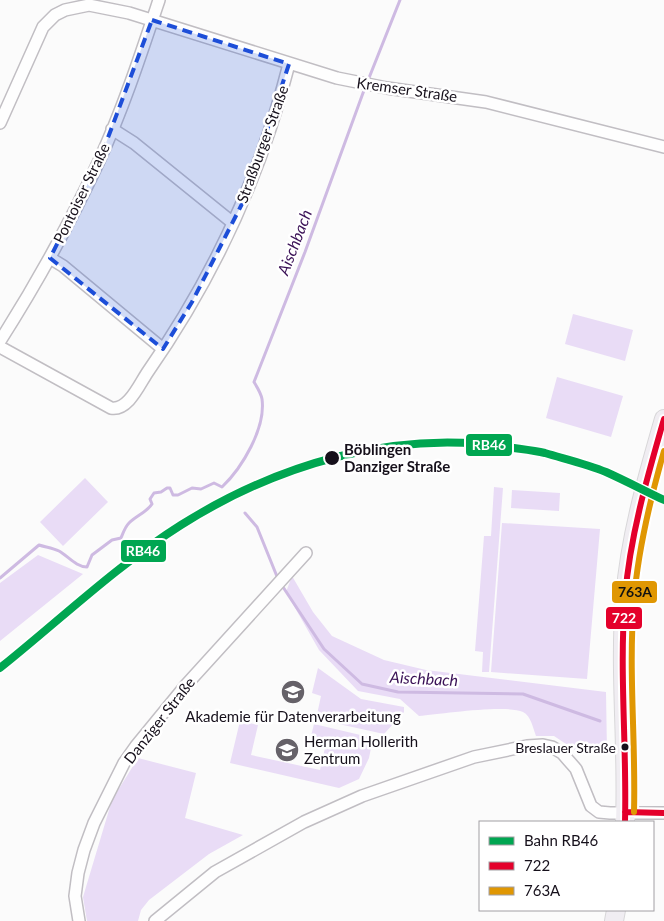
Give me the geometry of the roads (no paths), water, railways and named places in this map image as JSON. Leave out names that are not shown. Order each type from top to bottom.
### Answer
[{"type":"main road","points":[[625,817],[624,628],[627,579],[639,508],[664,419]]},
{"type":"street","name":"Pontoiser Straße","points":[[0,341],[50,258],[100,159],[159,0]]},
{"type":"street","name":"Kremser Straße","points":[[89,3],[152,20],[337,78],[486,102],[664,147]]},
{"type":"street","points":[[0,123],[43,27],[60,12],[89,3]]},
{"type":"street","name":"Straßburger Straße","points":[[0,347],[105,405],[116,409],[125,404],[163,349],[211,269],[254,175],[290,64]]},
{"type":"street","name":"Pontoiser Straße","points":[[112,129],[134,143],[171,173]]},
{"type":"street","name":"Straßburger Straße","points":[[171,173],[233,223]]},
{"type":"street","name":"Pontoiser Straße","points":[[50,258],[163,349]]},
{"type":"street","name":"Danziger Straße","points":[[79,921],[76,896],[78,873],[84,850],[94,823],[124,763],[177,695],[306,552]]},
{"type":"street","points":[[155,921],[215,872],[304,822],[362,796],[474,757],[527,746],[543,745],[552,747],[562,752],[576,768],[591,806],[599,812],[625,817],[664,812]]},
{"type":"waterway","name":"Aischbach","points":[[0,578],[39,545],[59,551],[76,563],[87,567],[92,555],[112,540],[121,538],[129,523],[150,507],[152,504],[150,499],[154,493],[170,488],[173,495],[178,495],[192,488],[201,489],[214,483],[222,487],[237,469],[251,447],[260,422],[262,399],[254,382],[400,0]]},
{"type":"waterway","name":"Aischbach","points":[[245,513],[257,527],[278,579]]},
{"type":"waterway","name":"Aischbach","points":[[281,584],[324,649],[362,684],[398,692],[523,694],[600,721]]},
{"type":"rail line","name":"RB46","points":[[0,668],[111,576],[181,525],[218,503],[257,485],[297,469],[338,457],[379,448],[422,443],[464,443],[531,450],[591,466],[664,500]]},
{"type":"place","name":"Böblingen Danziger Straße","points":[[332,458]]},
{"type":"place","name":"Akademie für Datenverarbeitung","points":[[293,692]]},
{"type":"place","name":"Breslauer Straße","points":[[625,747]]},
{"type":"place","name":"Herman Hollerith Zentrum","points":[[287,750]]}]
